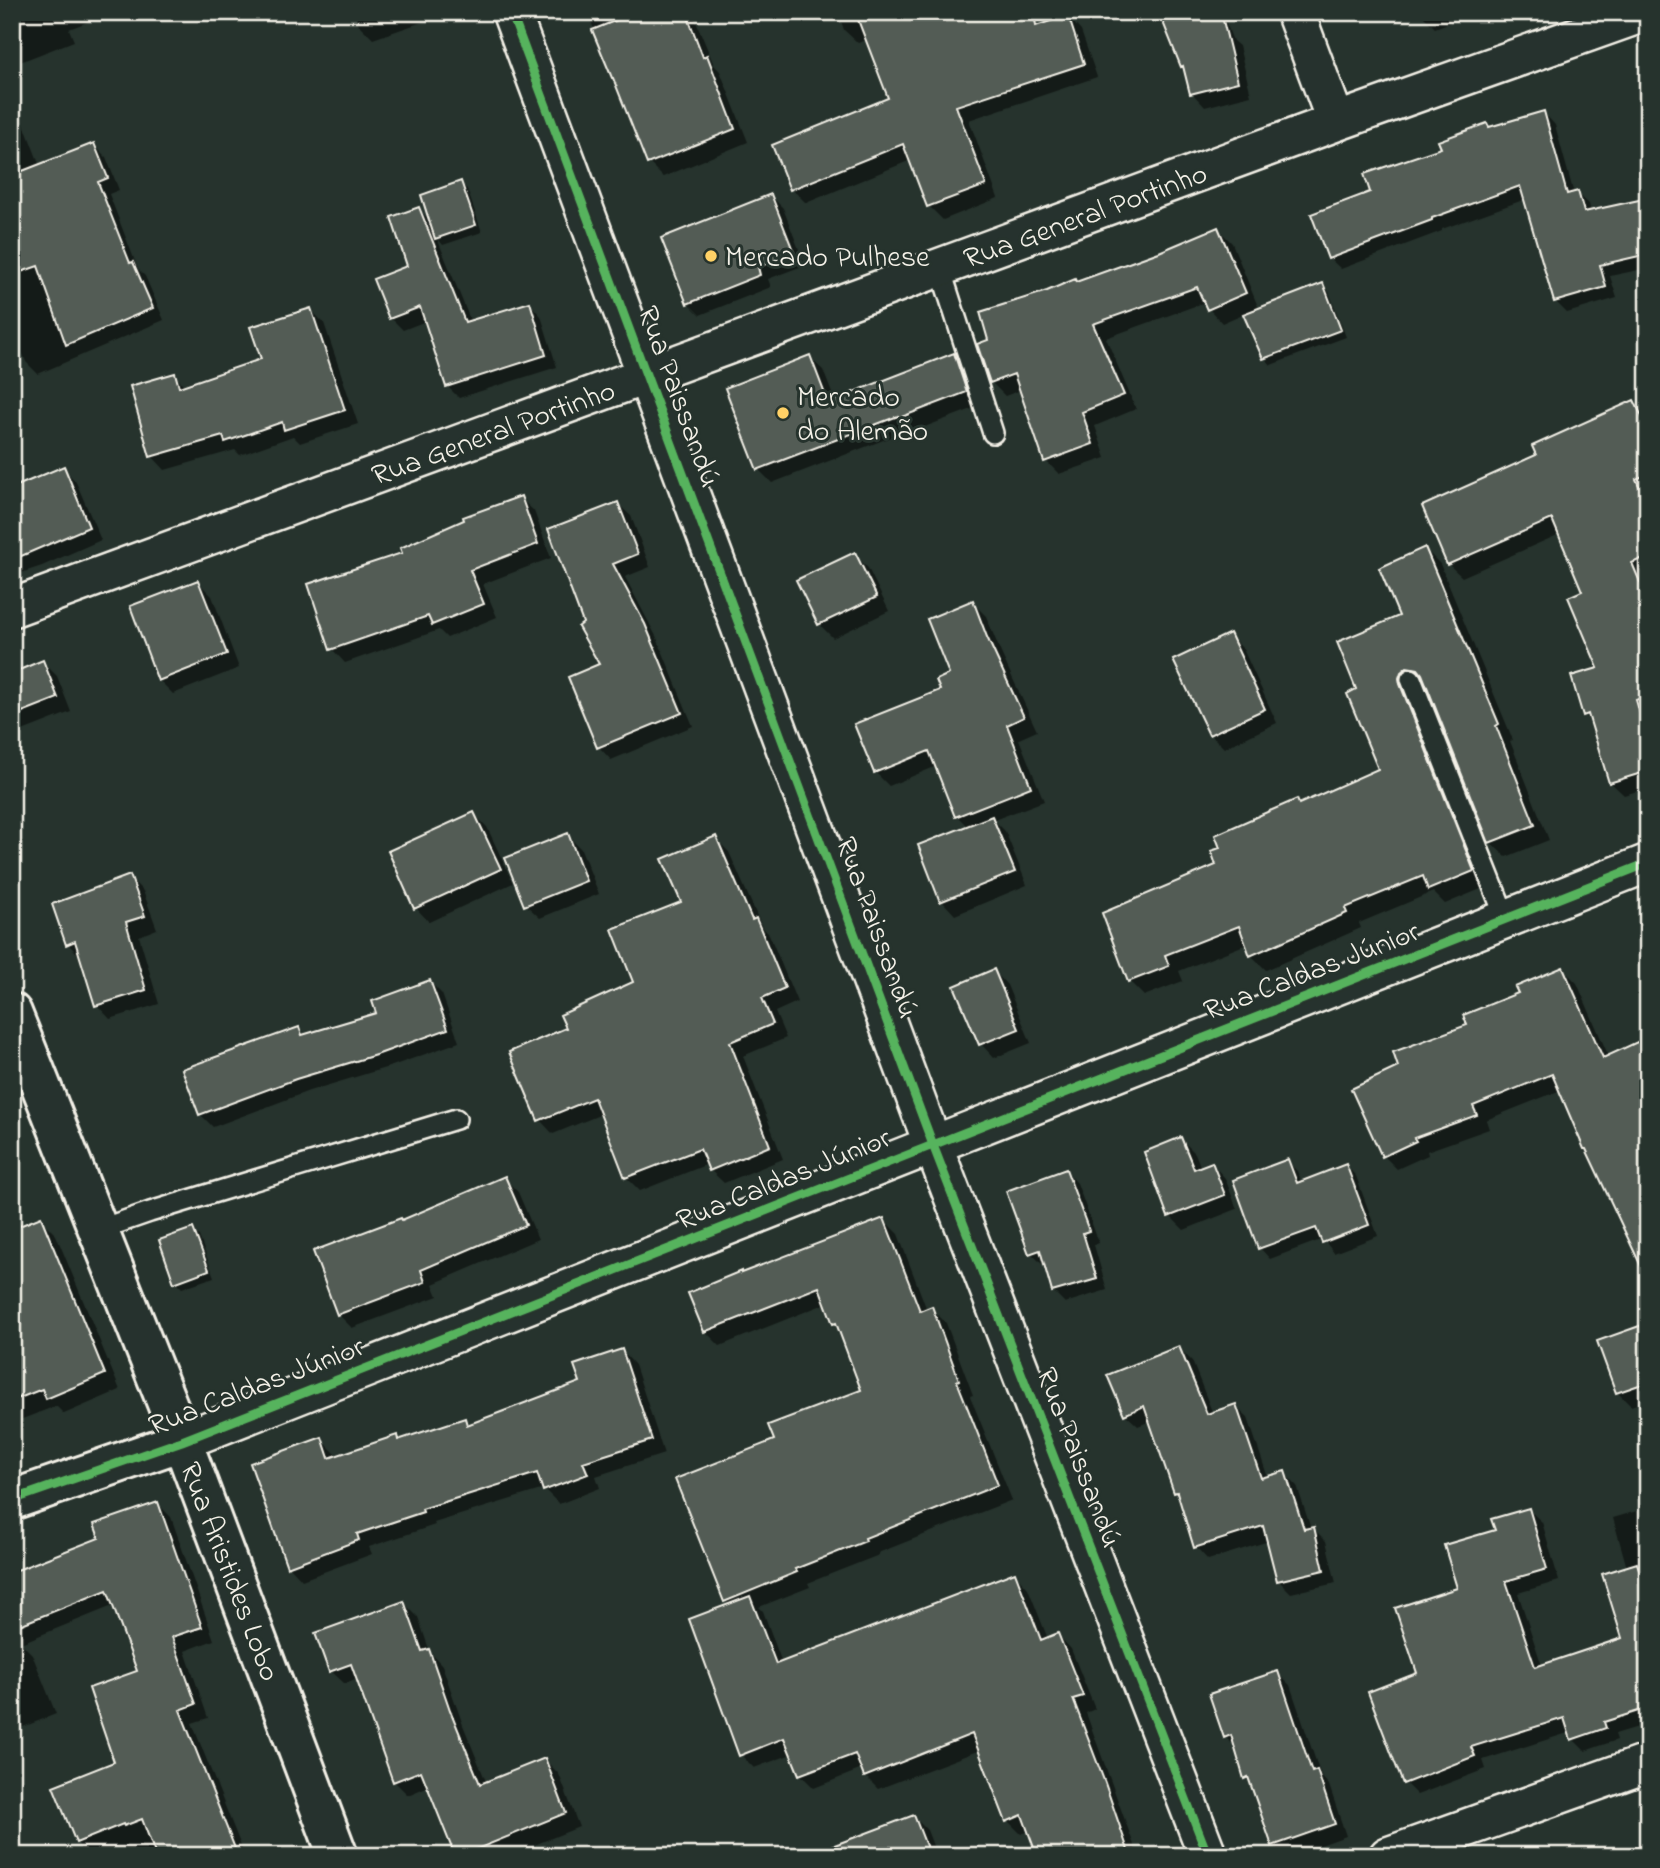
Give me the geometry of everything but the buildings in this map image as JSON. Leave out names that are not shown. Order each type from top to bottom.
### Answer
[{"type":"street","name":"Rua Paissandú","points":[[511,12],[933,1145],[1208,1856]]},
{"type":"street","points":[[1295,12],[1336,122]]},
{"type":"street","name":"Rua General Portinho","points":[[12,608],[1336,122],[1646,12]]},
{"type":"street","name":"Rua Caldas Júnior","points":[[12,1500],[182,1441],[1648,863]]},
{"type":"street","name":"Rua Aristides Lobo","points":[[12,1013],[182,1441],[338,1856]]},
{"type":"street","points":[[1388,1856],[1648,1763]]},
{"type":"lane","points":[[940,268],[993,433]]},
{"type":"lane","points":[[1411,679],[1506,919]]},
{"type":"lane","points":[[98,1230],[456,1119]]},
{"type":"cycle path","points":[[511,12],[933,1145],[1208,1856]]},
{"type":"cycle path","points":[[12,1500],[182,1441],[1648,863]]},
{"type":"place","name":"Mercado Pulhese","points":[[711,256]]},
{"type":"place","name":"Mercado do Alemão","points":[[783,413]]}]
